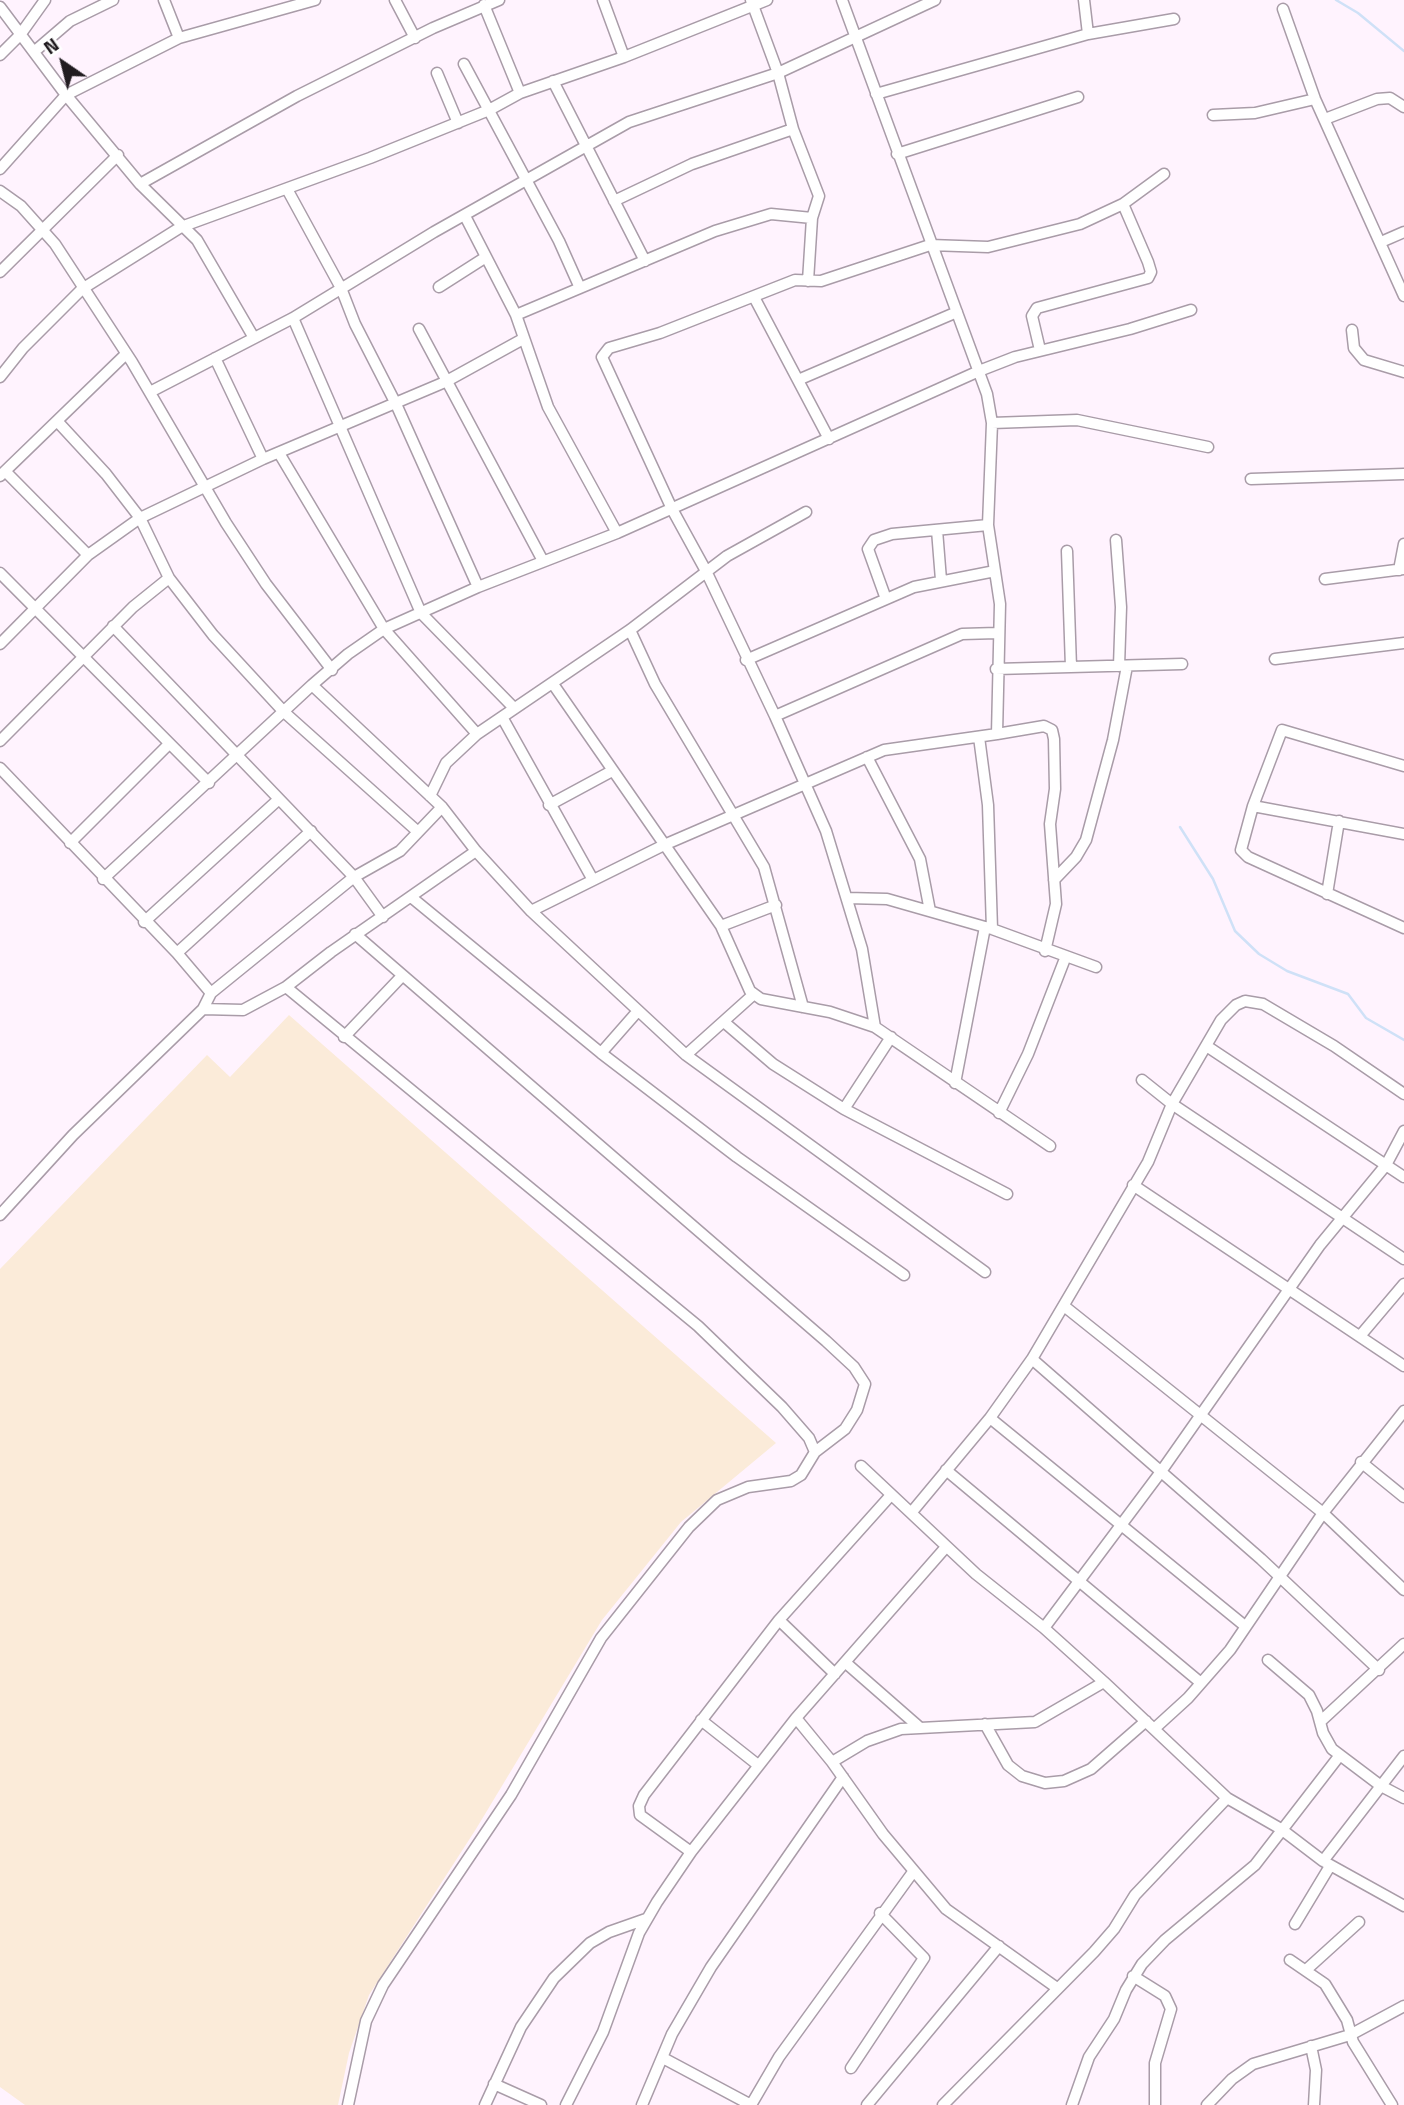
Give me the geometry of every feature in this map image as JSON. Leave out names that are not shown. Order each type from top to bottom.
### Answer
[{"type":"street","points":[[0,55],[20,35],[45,0]]},
{"type":"street","points":[[35,51],[70,21],[113,0]]},
{"type":"street","points":[[164,0],[179,38]]},
{"type":"street","points":[[0,169],[66,95],[179,38],[315,0]]},
{"type":"street","points":[[395,0],[415,38]]},
{"type":"street","points":[[462,0],[468,13]]},
{"type":"street","points":[[139,184],[251,120],[415,38],[499,0]]},
{"type":"street","points":[[603,0],[624,57]]},
{"type":"street","points":[[0,377],[23,348],[82,289],[181,227],[458,123],[520,93],[624,57],[751,3],[767,0]]},
{"type":"street","points":[[842,0],[857,35],[930,245],[979,370],[992,424],[988,525],[1000,604],[996,669],[997,734]]},
{"type":"street","points":[[150,392],[293,318],[629,122],[778,73],[935,0]]},
{"type":"street","points":[[1084,0],[1088,34]]},
{"type":"street","points":[[751,3],[778,73],[793,130],[819,195],[812,218],[808,281]]},
{"type":"street","points":[[484,5],[520,93]]},
{"type":"street","points":[[1283,9],[1315,99],[1404,296]]},
{"type":"street","points":[[2,13],[139,184],[197,240],[254,338]]},
{"type":"street","points":[[876,94],[1088,34],[1174,19]]},
{"type":"street","points":[[464,64],[527,180],[580,288]]},
{"type":"street","points":[[437,73],[458,123]]},
{"type":"street","points":[[553,81],[645,261]]},
{"type":"street","points":[[897,154],[1078,97]]},
{"type":"street","points":[[1325,119],[1377,99],[1390,98],[1404,107]]},
{"type":"street","points":[[1213,115],[1255,113],[1315,99]]},
{"type":"street","points":[[614,201],[692,164],[793,130]]},
{"type":"street","points":[[0,272],[118,155]]},
{"type":"street","points":[[875,1027],[862,949],[837,858],[775,716],[602,357],[604,352],[795,280],[821,281],[930,245],[961,248],[998,244],[1080,224],[1123,204],[1164,174]]},
{"type":"street","points":[[287,189],[341,288],[355,324],[396,404],[478,587]]},
{"type":"street","points":[[0,191],[21,206],[44,230],[150,392],[203,487],[266,584],[332,670]]},
{"type":"street","points":[[1040,350],[1032,316],[1037,308],[1148,278],[1151,272],[1148,262],[1123,204]]},
{"type":"street","points":[[516,315],[715,231],[771,214],[812,218]]},
{"type":"street","points":[[465,216],[516,315],[548,407],[617,533]]},
{"type":"street","points":[[1381,242],[1404,232]]},
{"type":"street","points":[[439,287],[486,257]]},
{"type":"street","points":[[754,297],[829,439]]},
{"type":"street","points":[[103,879],[312,685],[348,654],[384,629],[478,587],[673,509],[979,370],[1040,350],[1130,329],[1191,310]]},
{"type":"street","points":[[798,380],[957,313]]},
{"type":"street","points":[[293,318],[421,613],[514,708]]},
{"type":"street","points":[[419,329],[543,561]]},
{"type":"street","points":[[1352,330],[1354,348],[1364,360],[1404,372]]},
{"type":"street","points":[[0,644],[88,555],[140,518],[263,459],[445,382],[523,339]]},
{"type":"street","points":[[88,555],[3,474],[126,354]]},
{"type":"street","points":[[215,358],[263,459]]},
{"type":"street","points":[[992,424],[1077,420],[1208,447]]},
{"type":"street","points":[[57,421],[114,482],[140,518],[169,578],[213,635],[284,712],[417,831]]},
{"type":"street","points":[[279,453],[384,629],[477,734]]},
{"type":"street","points":[[1251,479],[1404,474]]},
{"type":"street","points":[[430,796],[446,763],[477,734],[630,630],[741,547],[806,512]]},
{"type":"street","points":[[886,598],[868,549],[870,545],[885,535],[988,525]]},
{"type":"street","points":[[937,530],[941,579]]},
{"type":"street","points":[[1054,880],[1070,864],[1086,840],[1113,740],[1123,666],[1116,540]]},
{"type":"street","points":[[1325,579],[1401,570],[1404,544]]},
{"type":"street","points":[[1067,551],[1071,667]]},
{"type":"street","points":[[747,660],[886,598],[941,579],[995,571]]},
{"type":"street","points":[[0,573],[82,659],[209,783]]},
{"type":"street","points":[[0,741],[113,626],[169,578]]},
{"type":"street","points":[[113,626],[354,877],[383,917]]},
{"type":"street","points":[[630,630],[655,684],[764,867],[803,1007]]},
{"type":"street","points":[[775,716],[962,634],[997,633]]},
{"type":"street","points":[[1275,659],[1404,643]]},
{"type":"street","points":[[996,669],[1182,664]]},
{"type":"street","points":[[553,684],[721,926],[747,986],[754,995],[761,999],[830,1012],[875,1027],[1051,1146]]},
{"type":"street","points":[[312,685],[442,807],[476,851],[531,911],[686,1055],[985,1272]]},
{"type":"street","points":[[502,717],[593,880]]},
{"type":"street","points":[[531,911],[664,845],[867,757],[922,743],[1044,726],[1052,730],[1055,789],[1050,824],[1055,917],[1045,950]]},
{"type":"street","points":[[1404,766],[1282,730],[1253,806],[1241,850],[1244,854],[1327,894],[1404,928]]},
{"type":"street","points":[[955,1083],[989,928],[988,806],[979,737]]},
{"type":"street","points":[[70,844],[169,744]]},
{"type":"street","points":[[867,757],[920,859],[930,911]]},
{"type":"street","points":[[0,768],[144,922],[177,953],[211,993]]},
{"type":"street","points":[[549,805],[612,771]]},
{"type":"street","points":[[144,922],[279,799]]},
{"type":"street","points":[[1253,806],[1404,834]]},
{"type":"street","points":[[0,1215],[74,1135],[203,1009],[211,993],[354,877],[400,851],[442,807]]},
{"type":"street","points":[[1327,894],[1339,821]]},
{"type":"street","points":[[177,953],[311,831]]},
{"type":"street","points":[[203,1009],[243,1010],[286,987],[355,934],[476,851]]},
{"type":"street","points":[[411,897],[601,1053],[737,1157],[904,1275]]},
{"type":"street","points":[[847,898],[882,898],[930,911],[989,928],[1096,967]]},
{"type":"street","points":[[721,926],[776,905]]},
{"type":"street","points":[[348,2105],[366,2021],[383,1985],[511,1795],[601,1638],[689,1527],[711,1505],[748,1487],[791,1481],[801,1475],[815,1452],[845,1429],[857,1410],[865,1384],[854,1367],[355,934]]},
{"type":"street","points":[[999,1113],[1028,1054],[1066,956]]},
{"type":"street","points":[[344,1037],[402,976]]},
{"type":"street","points":[[286,987],[698,1326],[782,1407],[809,1438],[815,1452]]},
{"type":"street","points":[[686,1055],[754,995]]},
{"type":"street","points":[[911,1513],[990,1418],[1032,1359],[1158,1140],[1172,1104],[1229,1011],[1236,1004],[1254,1002],[1334,1046],[1404,1094]]},
{"type":"street","points":[[601,1053],[637,1012]]},
{"type":"street","points":[[724,1022],[773,1064],[844,1109],[1007,1194]]},
{"type":"street","points":[[844,1109],[891,1037]]},
{"type":"street","points":[[1208,1046],[1404,1177]]},
{"type":"street","points":[[1142,1080],[1172,1104],[1404,1259]]},
{"type":"street","points":[[1044,1628],[1160,1473],[1289,1287],[1386,1165],[1404,1131]]},
{"type":"street","points":[[1133,1185],[1404,1366]]},
{"type":"street","points":[[1360,1336],[1404,1284]]},
{"type":"street","points":[[1064,1306],[1324,1513],[1404,1590]]},
{"type":"street","points":[[1032,1359],[1279,1576],[1379,1670]]},
{"type":"street","points":[[985,1724],[1008,1765],[1022,1776],[1045,1783],[1064,1781],[1091,1769],[1202,1683],[1230,1650],[1279,1576],[1362,1462],[1402,1416]]},
{"type":"street","points":[[990,1418],[1120,1527],[1245,1626]]},
{"type":"street","points":[[1362,1462],[1404,1497]]},
{"type":"street","points":[[860,1466],[946,1547],[1104,1682],[1227,1798],[1281,1829],[1326,1863],[1404,1906]]},
{"type":"street","points":[[946,1470],[1202,1683]]},
{"type":"street","points":[[691,1852],[649,1824],[640,1815],[639,1806],[651,1785],[779,1620],[891,1495]]},
{"type":"street","points":[[566,2105],[603,2032],[646,1919],[691,1852],[796,1718],[946,1547]]},
{"type":"street","points":[[779,1620],[835,1674]]},
{"type":"street","points":[[1321,1721],[1404,1644]]},
{"type":"street","points":[[1268,1660],[1303,1688],[1321,1721],[1327,1741],[1340,1755],[1381,1786],[1404,1798]]},
{"type":"street","points":[[846,1663],[918,1726]]},
{"type":"street","points":[[832,1762],[867,1741],[918,1726],[1035,1722],[1104,1682]]},
{"type":"street","points":[[796,1718],[913,1872],[946,1909],[1057,1988]]},
{"type":"street","points":[[701,1720],[758,1765]]},
{"type":"street","points":[[1072,2105],[1089,2057],[1114,2019],[1133,1976],[1164,1940],[1255,1865],[1340,1755]]},
{"type":"street","points":[[1295,1924],[1326,1863],[1404,1756]]},
{"type":"street","points":[[642,2105],[672,2034],[710,1967],[842,1777]]},
{"type":"street","points":[[943,2105],[1104,1941],[1135,1895],[1227,1798]]},
{"type":"street","points":[[663,2058],[751,2105],[779,2057],[880,1913],[913,1872]]},
{"type":"street","points":[[851,2068],[925,1958],[880,1913]]},
{"type":"street","points":[[485,2105],[532,2008],[554,1978],[599,1937],[646,1919]]},
{"type":"street","points":[[1306,1970],[1359,1922]]},
{"type":"street","points":[[867,2105],[902,2059],[999,1946]]},
{"type":"street","points":[[1290,1960],[1331,1992],[1347,2020],[1350,2035],[1392,2105]]},
{"type":"street","points":[[1133,1976],[1165,1996],[1171,2009],[1155,2063],[1155,2105]]},
{"type":"street","points":[[1207,2105],[1232,2078],[1254,2064],[1350,2035],[1404,2006]]},
{"type":"street","points":[[1311,2046],[1316,2070],[1314,2105]]},
{"type":"street","points":[[494,2084],[541,2105]]},
{"type":"shaded area","points":[[289,1015],[776,1443],[681,1522],[602,1620],[476,1829],[369,1995],[349,2053],[338,2105],[25,2105],[0,2087],[0,1269],[207,1055],[230,1077]]},
{"type":"waterway","points":[[1336,0],[1358,13],[1404,51]]},
{"type":"waterway","points":[[1180,827],[1213,879],[1235,931],[1259,954],[1287,971],[1348,994],[1366,1018],[1404,1040]]}]
